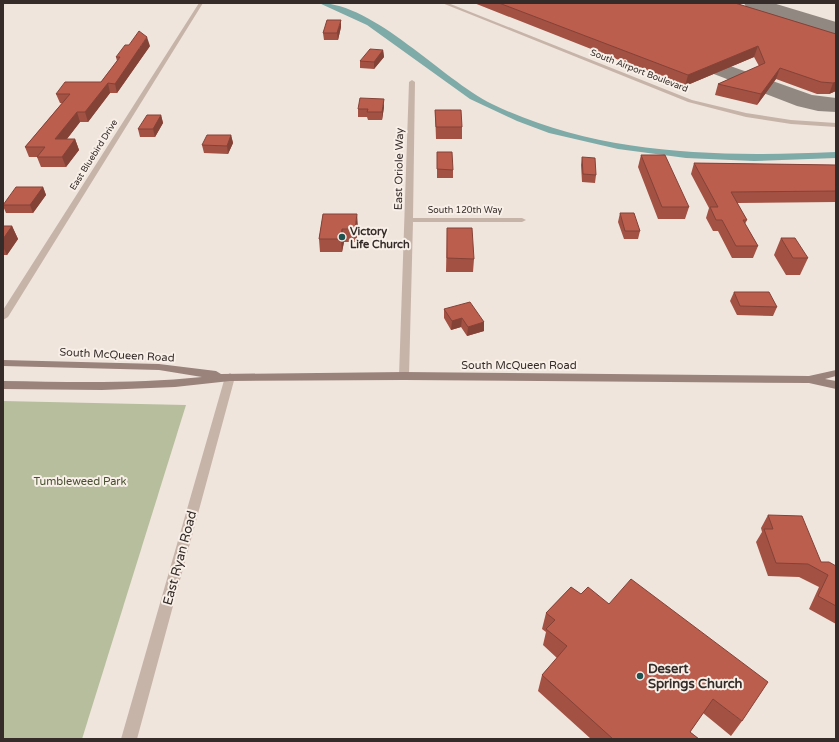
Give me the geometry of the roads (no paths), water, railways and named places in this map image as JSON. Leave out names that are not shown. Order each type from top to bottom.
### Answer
[{"type":"main road","name":"South McQueen Road","points":[[3,363],[159,367],[230,377]]},
{"type":"main road","name":"South McQueen Road","points":[[809,379],[836,373]]},
{"type":"main road","name":"South McQueen Road","points":[[3,385],[102,386],[175,383],[230,377],[404,376],[809,379],[836,385]]},
{"type":"street","name":"East Bluebird Drive","points":[[3,317],[201,3]]},
{"type":"street","name":"South Airport Boulevard","points":[[444,3],[690,101],[746,115],[791,122],[836,125]]},
{"type":"street","name":"South Airport Boulevard","points":[[456,3],[694,97],[761,112],[836,119]]},
{"type":"street","name":"East Oriole Way","points":[[404,376],[412,82]]},
{"type":"street","name":"South 120th Way","points":[[408,220],[522,220]]},
{"type":"street","name":"East Ryan Road","points":[[130,739],[230,377]]},
{"type":"waterway","points":[[323,3],[359,17],[370,23],[400,43],[443,77],[489,106],[552,130],[618,146],[686,155],[754,158],[836,155]]},
{"type":"place","name":"Victory Life Church","points":[[342,237]]},
{"type":"place","name":"Desert Springs Church","points":[[640,676]]},
{"type":"park label","name":"Tumbleweed Park","points":[[80,481]]}]
